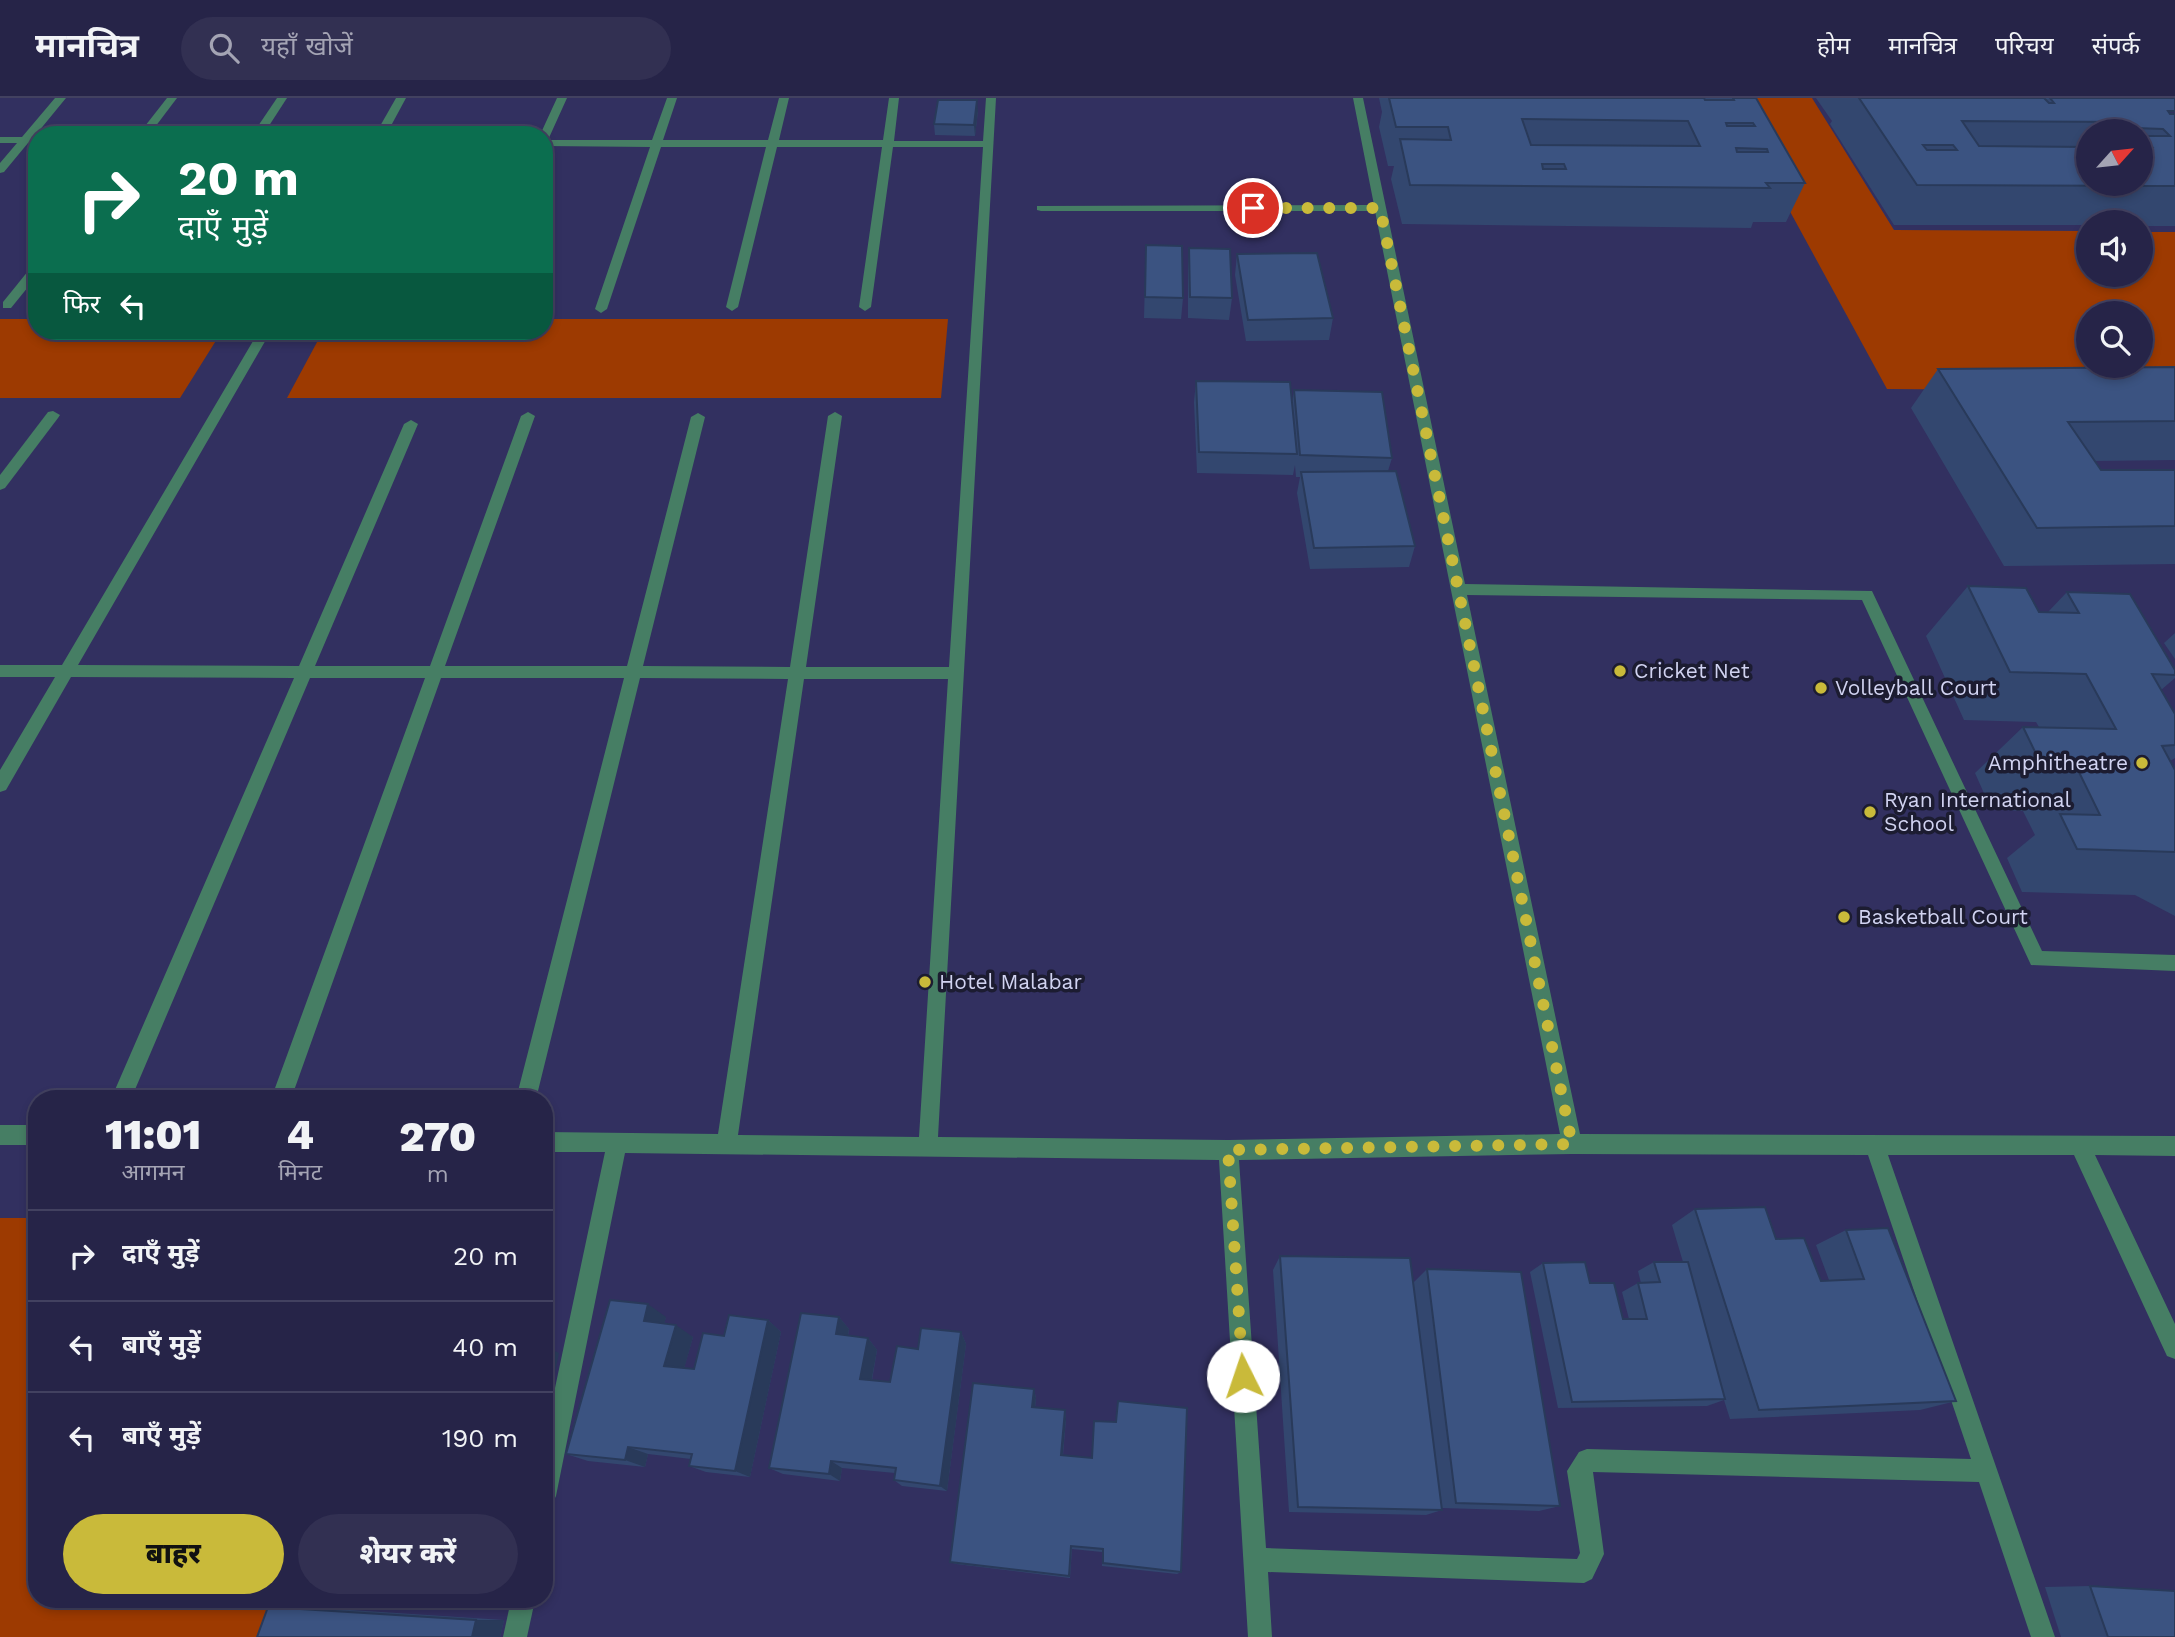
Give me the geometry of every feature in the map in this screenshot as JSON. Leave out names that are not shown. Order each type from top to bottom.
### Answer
[{"type":"street","points":[[41,126],[61,98]]},
{"type":"street","points":[[150,126],[172,98]]},
{"type":"street","points":[[263,126],[282,98]]},
{"type":"street","points":[[385,126],[401,98]]},
{"type":"street","points":[[550,126],[562,98]]},
{"type":"street","points":[[600,309],[672,98]]},
{"type":"street","points":[[732,307],[784,98]]},
{"type":"street","points":[[865,307],[894,98]]},
{"type":"street","points":[[928,1145],[991,98]]},
{"type":"street","points":[[1358,98],[1572,1144]]},
{"type":"street","points":[[0,140],[28,140]]},
{"type":"street","points":[[553,140],[988,144]]},
{"type":"street","points":[[0,170],[28,143]]},
{"type":"street","points":[[1041,208],[1380,208]]},
{"type":"street","points":[[7,305],[28,279]]},
{"type":"street","points":[[0,785],[260,340]]},
{"type":"street","points":[[0,485],[53,415]]},
{"type":"street","points":[[727,1144],[835,415]]},
{"type":"street","points":[[284,1090],[528,416]]},
{"type":"street","points":[[528,1090],[698,417]]},
{"type":"street","points":[[125,1090],[411,424]]},
{"type":"street","points":[[1458,589],[1867,595],[2037,959],[2175,963]]},
{"type":"street","points":[[0,671],[957,673]]},
{"type":"street","points":[[0,1135],[28,1135]]},
{"type":"street","points":[[553,1142],[1228,1150],[1572,1144],[2175,1146]]},
{"type":"street","points":[[553,1452],[617,1143]]},
{"type":"street","points":[[1875,1146],[2043,1637]]},
{"type":"street","points":[[2080,1146],[2175,1348]]},
{"type":"street","points":[[1228,1150],[1260,1637]]},
{"type":"street","points":[[1255,1560],[1584,1571],[1592,1554],[1579,1471],[1587,1460],[1986,1472]]},
{"type":"street","points":[[515,1637],[521,1608]]},
{"type":"shaded area","points":[[1728,98],[1812,98],[1894,230],[2076,231],[2076,287],[2153,287],[2153,232],[2175,232],[2175,391],[1887,389]]},
{"type":"shaded area","points":[[0,319],[28,319],[28,340],[216,340],[180,398],[0,398]]},
{"type":"shaded area","points":[[553,319],[948,319],[941,398],[287,398],[318,340],[553,340]]},
{"type":"shaded area","points":[[0,1218],[28,1218],[28,1608],[269,1608],[260,1637],[0,1637]]},
{"type":"building","points":[[1389,98],[1756,98],[1805,183],[1766,183],[1770,188],[1410,185],[1400,139],[1451,140],[1448,127],[1396,127]],"holes":[[[1522,119],[1688,121],[1700,146],[1531,145]],[[1726,123],[1753,123],[1755,126],[1727,126]],[[1736,148],[1767,149],[1768,152],[1737,152]],[[1542,164],[1564,164],[1566,169],[1543,169]]]},
{"type":"building","points":[[1859,98],[2044,98],[2049,103],[2054,103],[2050,98],[2175,98],[2175,111],[2168,111],[2175,114],[2175,186],[2153,186],[2153,136],[2170,136],[2163,129],[2153,129],[2153,119],[1962,121],[1979,146],[2076,147],[2076,186],[1917,185]],"holes":[[[1923,145],[1953,145],[1957,150],[1927,150]]]},
{"type":"building","points":[[938,100],[977,100],[974,125],[934,124]]},
{"type":"building","points":[[1146,245],[1182,246],[1183,298],[1145,297]]},
{"type":"building","points":[[1189,248],[1230,249],[1232,298],[1190,297]]},
{"type":"building","points":[[1317,253],[1333,318],[1248,320],[1237,254]]},
{"type":"building","points":[[2153,367],[2175,367],[2175,421],[2068,422],[2101,470],[2175,470],[2175,526],[2037,528],[1938,369],[2076,368],[2076,378],[2153,378]]},
{"type":"building","points":[[1196,381],[1290,382],[1297,454],[1199,452]]},
{"type":"building","points":[[1294,390],[1382,392],[1392,458],[1300,455]]},
{"type":"building","points":[[1396,471],[1415,546],[1314,548],[1301,472]]},
{"type":"building","points":[[1968,586],[2026,588],[2039,612],[2079,613],[2067,592],[2130,594],[2175,670],[2175,675],[2152,674],[2175,714],[2175,745],[2162,746],[2175,770],[2175,852],[2077,849],[2060,814],[2100,815],[2076,766],[2041,764],[2023,727],[2116,729],[2086,674],[2010,672]]},
{"type":"building","points":[[1765,1207],[1776,1239],[1804,1238],[1821,1281],[1864,1279],[1846,1230],[1888,1228],[1956,1401],[1759,1410],[1695,1209]]},
{"type":"building","points":[[1280,1256],[1410,1258],[1442,1510],[1298,1507]]},
{"type":"building","points":[[1585,1262],[1590,1283],[1614,1283],[1623,1319],[1647,1319],[1638,1283],[1660,1282],[1654,1262],[1688,1262],[1725,1399],[1572,1402],[1543,1263]]},
{"type":"building","points":[[1427,1269],[1521,1272],[1560,1506],[1456,1503]]},
{"type":"building","points":[[610,1300],[648,1304],[644,1321],[676,1325],[664,1366],[694,1369],[703,1333],[724,1336],[729,1315],[768,1320],[735,1471],[689,1466],[692,1454],[628,1447],[625,1460],[566,1454]]},
{"type":"building","points":[[801,1313],[839,1317],[836,1334],[868,1338],[860,1379],[890,1382],[897,1346],[918,1349],[921,1328],[961,1332],[940,1486],[894,1480],[896,1468],[831,1461],[829,1474],[769,1468]]},
{"type":"building","points":[[973,1383],[1034,1389],[1032,1407],[1065,1410],[1061,1455],[1092,1458],[1094,1421],[1116,1422],[1118,1401],[1187,1408],[1181,1572],[1103,1563],[1103,1549],[1071,1546],[1069,1576],[950,1562]]},
{"type":"building","points":[[2090,1586],[2175,1591],[2175,1637],[2108,1637]]},
{"type":"building","points":[[268,1608],[476,1620],[472,1637],[257,1637]]},
{"type":"place","name":"Cricket Net","points":[[1620,671]]},
{"type":"place","name":"Volleyball Court","points":[[1821,688]]},
{"type":"place","name":"Amphitheatre","points":[[2142,763]]},
{"type":"place","name":"Ryan International School","points":[[1870,812]]},
{"type":"place","name":"Basketball Court","points":[[1844,917]]},
{"type":"place","name":"Hotel Malabar","points":[[925,982]]},
{"type":"route","points":[[1243,1376],[1228,1150],[1572,1144],[1380,208],[1253,208]]}]
